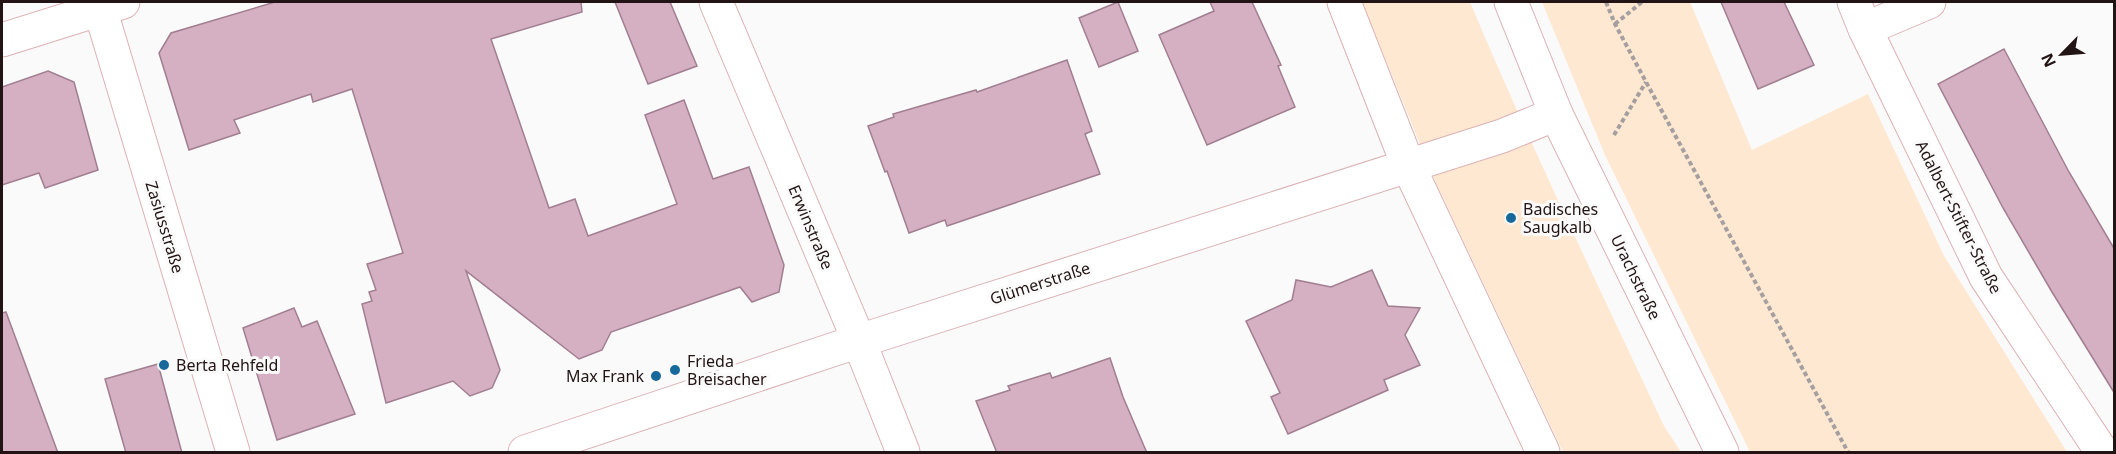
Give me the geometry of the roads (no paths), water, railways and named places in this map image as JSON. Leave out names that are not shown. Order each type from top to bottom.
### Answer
[{"type":"street","name":"Erwinstraße","points":[[716,2],[859,341],[903,453]]},
{"type":"street","points":[[1344,2],[1408,165],[1543,453]]},
{"type":"street","name":"Urachstraße","points":[[1510,2],[1556,114],[1722,453]]},
{"type":"street","points":[[1859,15],[1929,2]]},
{"type":"street","points":[[2,40],[107,4]]},
{"type":"street","name":"Zasiusstraße","points":[[107,4],[233,453]]},
{"type":"street","name":"Adalbert-Stifter-Straße","points":[[1859,15],[1986,277],[2102,453]]},
{"type":"street","name":"Glümerstraße","points":[[525,453],[859,341],[1502,136],[1556,114]]},
{"type":"place","name":"Badisches Saugkalb","points":[[1511,218]]},
{"type":"place","name":"Berta Rehfeld","points":[[164,365]]},
{"type":"place","name":"Frieda Breisacher","points":[[675,370]]},
{"type":"place","name":"Max Frank","points":[[656,376]]}]
